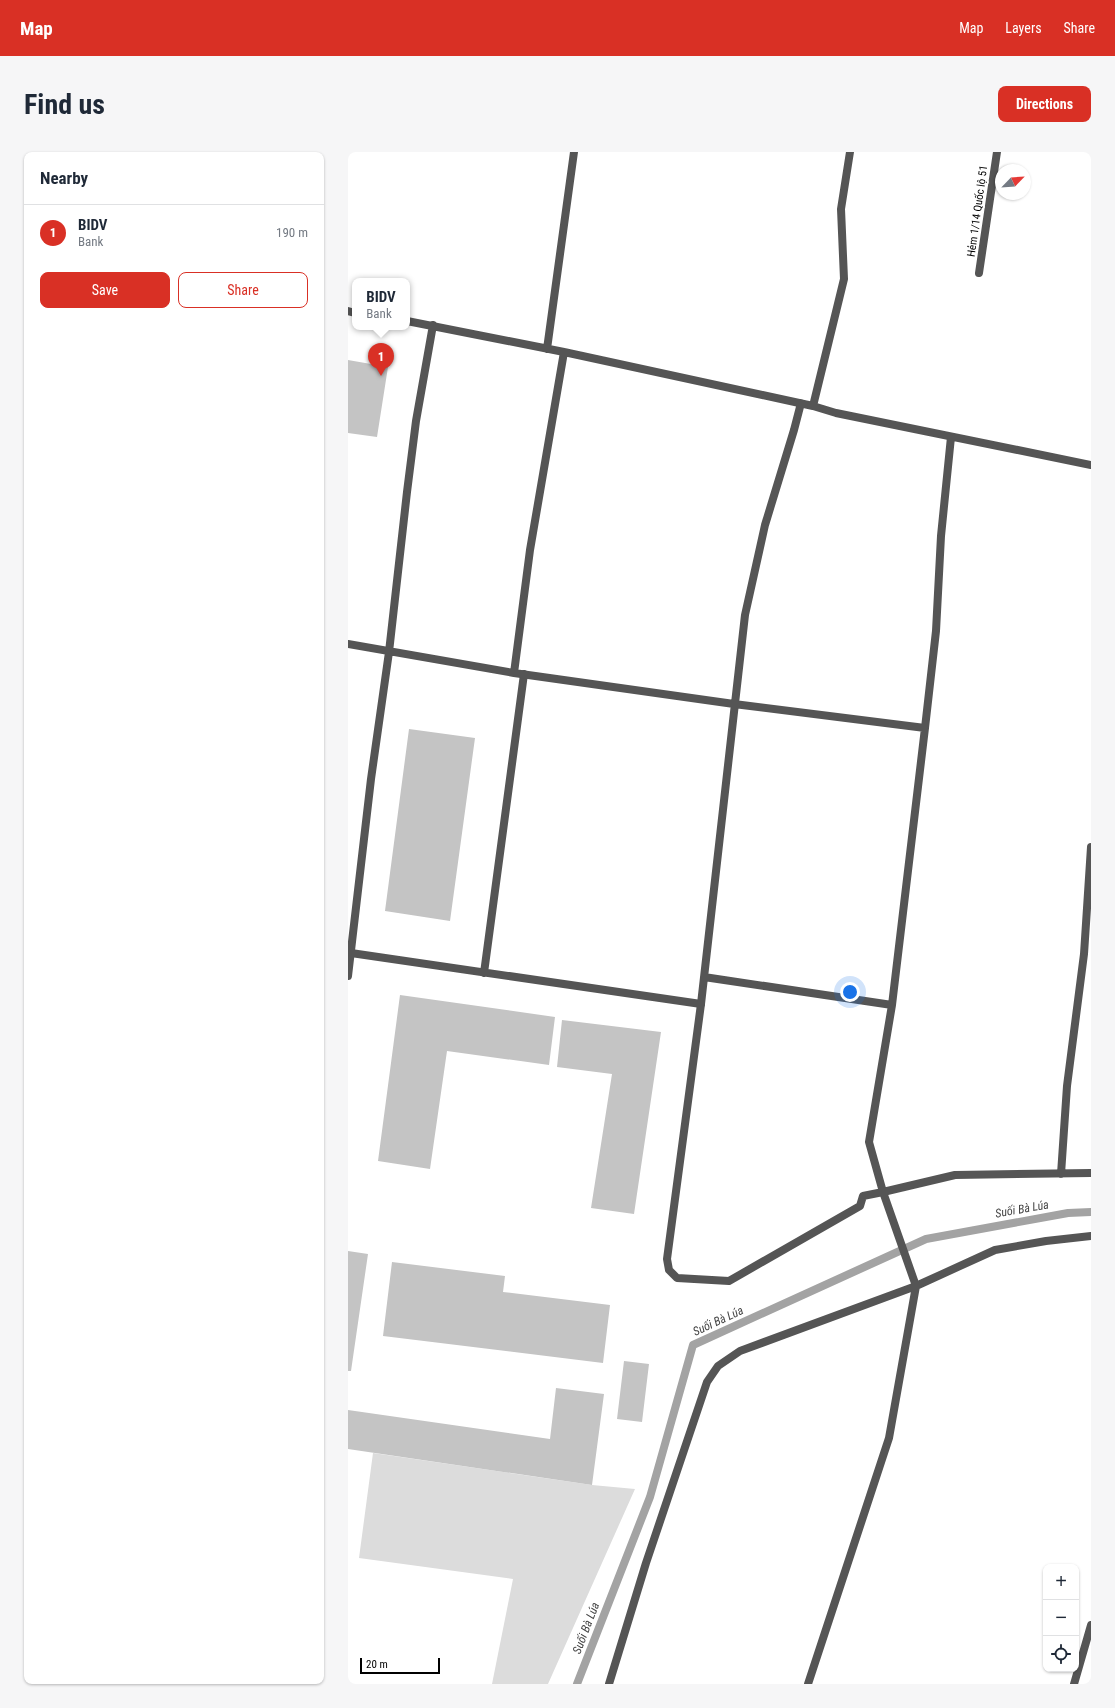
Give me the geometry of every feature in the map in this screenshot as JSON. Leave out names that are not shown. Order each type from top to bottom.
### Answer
[{"type":"street","points":[[547,349],[574,152]]},
{"type":"street","points":[[813,406],[844,280],[841,210],[850,152]]},
{"type":"street","name":"Hẻm 1/14 Quốc lộ 51","points":[[979,273],[997,152]]},
{"type":"street","points":[[410,321],[564,352],[801,403],[836,413],[1091,465]]},
{"type":"street","points":[[348,976],[349,953],[389,652],[415,429],[433,325]]},
{"type":"street","points":[[514,673],[533,534],[564,352]]},
{"type":"street","points":[[801,403],[765,525],[745,615],[701,1004],[672,1215],[667,1259],[669,1270],[677,1278],[729,1281],[860,1206],[863,1196],[954,1175],[1091,1173]]},
{"type":"street","points":[[808,1684],[889,1438],[916,1286],[882,1192],[869,1142],[892,1006],[925,728],[936,631],[942,536],[951,437]]},
{"type":"street","points":[[348,644],[514,673],[734,704],[925,728]]},
{"type":"street","points":[[484,973],[524,674]]},
{"type":"street","points":[[1061,1174],[1067,1086],[1084,954],[1091,847]]},
{"type":"street","points":[[349,953],[701,1004]]},
{"type":"street","points":[[704,977],[892,1006]]},
{"type":"street","points":[[609,1684],[646,1563],[702,1397],[708,1382],[718,1366],[740,1351],[916,1286],[995,1250],[1046,1241],[1091,1236]]},
{"type":"street","points":[[1074,1684],[1091,1625]]},
{"type":"shaded area","points":[[373,1453],[592,1485],[635,1489],[548,1684],[492,1684],[513,1579],[359,1558]]},
{"type":"building","points":[[348,360],[388,367],[377,437],[348,433]]},
{"type":"building","points":[[409,729],[475,738],[450,921],[385,911]]},
{"type":"building","points":[[400,995],[555,1017],[549,1065],[447,1051],[430,1169],[378,1161]]},
{"type":"building","points":[[562,1020],[661,1032],[634,1214],[591,1208],[612,1074],[557,1067]]},
{"type":"building","points":[[348,1251],[368,1254],[351,1371],[348,1371]]},
{"type":"building","points":[[392,1262],[505,1276],[503,1292],[610,1305],[603,1363],[383,1336]]},
{"type":"building","points":[[624,1361],[649,1364],[642,1422],[617,1419]]},
{"type":"building","points":[[556,1388],[604,1394],[592,1485],[348,1449],[348,1410],[550,1439]]},
{"type":"waterway","name":"Suối Bà Lúa","points":[[577,1684],[650,1497],[693,1345],[926,1239],[1068,1213],[1091,1212]]},
{"type":"place","name":"BIDV","points":[[381,376]]}]
